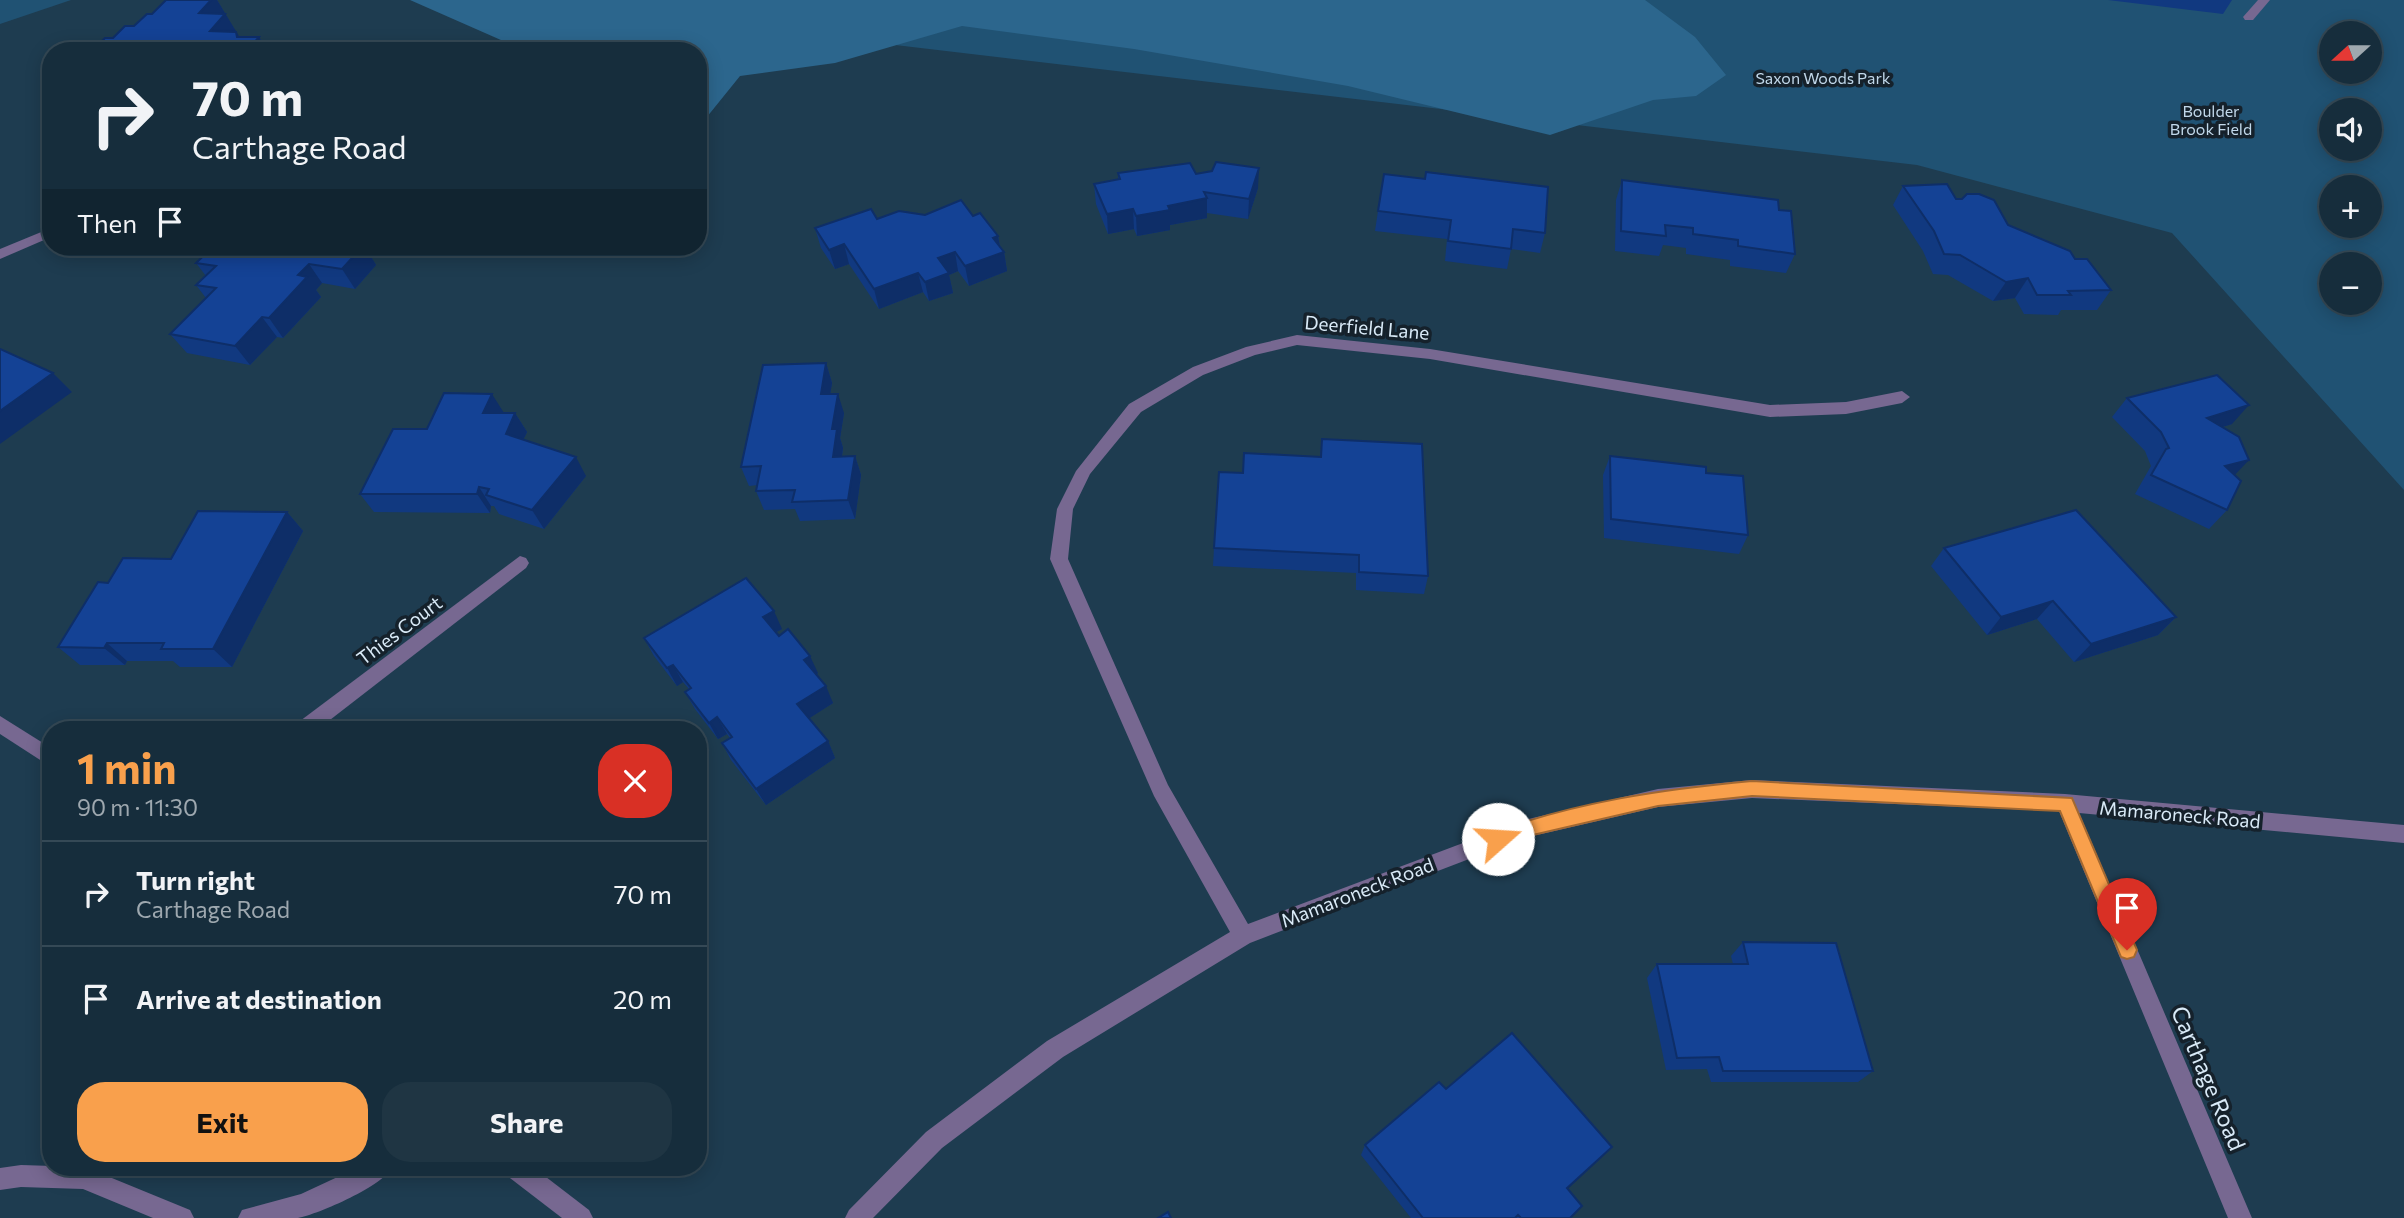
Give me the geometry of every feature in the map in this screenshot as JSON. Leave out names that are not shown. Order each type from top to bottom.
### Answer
[{"type":"street","points":[[2249,17],[2264,0]]},
{"type":"street","points":[[0,254],[42,236]]},
{"type":"street","name":"Deerfield Lane","points":[[1242,936],[1161,790],[1059,559],[1065,509],[1084,471],[1135,408],[1198,371],[1251,351],[1297,341],[1430,354],[1770,411],[1846,408],[1902,397]]},
{"type":"street","name":"Thies Court","points":[[315,721],[520,564]]},
{"type":"street","points":[[0,724],[42,753]]},
{"type":"street","name":"Mamaroneck Road","points":[[857,1218],[934,1140],[1055,1049],[1242,936],[1524,829],[1658,798],[1752,789],[2066,803],[2404,834]]},
{"type":"street","name":"Carthage Road","points":[[2066,803],[2240,1218]]},
{"type":"street","points":[[0,1179],[21,1176],[83,1178],[182,1218]]},
{"type":"street","points":[[250,1218],[278,1213],[356,1183],[367,1176]]},
{"type":"street","points":[[526,1176],[581,1218]]},
{"type":"green space","points":[[0,0],[71,0],[0,24]]},
{"type":"green space","name":"Boulder Brook Field","points":[[512,0],[2404,0],[2404,490],[2172,233],[1917,165]]},
{"type":"shaded area","name":"Saxon Woods Park","points":[[410,0],[1645,0],[1695,37],[1726,75],[1696,96],[1653,100],[1550,135],[1348,86],[1134,49],[962,26],[835,63],[740,76],[707,117],[707,42],[506,42]]},
{"type":"building","points":[[166,0],[211,0],[199,13],[225,14],[210,31],[236,32],[237,37],[259,37],[255,42],[101,42],[105,38],[113,38],[125,26],[134,26],[147,14],[152,14]]},
{"type":"building","points":[[1216,162],[1259,168],[1249,199],[1204,192],[1207,198],[1168,206],[1170,210],[1136,216],[1133,209],[1107,214],[1094,184],[1120,179],[1118,173],[1190,163],[1196,174],[1212,171]]},
{"type":"building","points":[[1426,172],[1548,187],[1545,233],[1513,229],[1511,249],[1448,241],[1451,220],[1378,211],[1384,174],[1425,179]]},
{"type":"building","points":[[1622,180],[1778,200],[1779,210],[1791,211],[1795,254],[1738,246],[1738,240],[1693,234],[1693,228],[1665,225],[1666,236],[1621,231]]},
{"type":"building","points":[[1947,184],[1956,199],[1962,199],[1967,194],[1979,194],[1994,200],[2008,225],[2070,251],[2075,259],[2087,259],[2111,290],[2068,291],[2071,295],[2037,295],[2028,278],[2006,282],[1960,255],[1944,254],[1934,231],[1903,186]]},
{"type":"building","points":[[961,200],[973,216],[980,213],[998,236],[993,238],[1004,252],[965,266],[955,252],[938,258],[949,273],[925,282],[918,273],[874,289],[844,244],[829,250],[815,228],[871,209],[877,219],[899,211],[925,215]]},
{"type":"building","points":[[203,256],[354,256],[342,269],[309,264],[298,275],[307,277],[269,318],[262,317],[235,346],[170,334],[216,288],[196,285],[216,266],[196,263]]},
{"type":"building","points":[[0,349],[53,373],[0,411]]},
{"type":"building","points":[[826,363],[821,394],[838,394],[832,429],[837,429],[833,457],[855,456],[848,500],[792,502],[795,490],[756,491],[761,466],[741,467],[763,365]]},
{"type":"building","points":[[2217,375],[2249,405],[2207,418],[2239,437],[2249,460],[2225,466],[2241,481],[2227,510],[2151,475],[2169,448],[2161,432],[2127,398]]},
{"type":"building","points":[[444,393],[492,394],[483,413],[515,413],[506,434],[576,457],[532,510],[486,495],[489,489],[479,487],[477,494],[360,494],[393,429],[427,429]]},
{"type":"building","points":[[1322,439],[1422,444],[1428,576],[1359,572],[1359,555],[1214,548],[1219,472],[1243,473],[1244,453],[1321,457]]},
{"type":"building","points":[[1610,456],[1706,467],[1706,473],[1743,476],[1748,535],[1611,519]]},
{"type":"building","points":[[2076,510],[2176,617],[2091,644],[2053,601],[2001,617],[1944,548]]},
{"type":"building","points":[[198,511],[287,512],[213,649],[161,649],[164,643],[107,643],[104,648],[58,647],[98,582],[108,583],[123,558],[171,559]]},
{"type":"building","points":[[746,578],[774,611],[763,617],[779,636],[788,629],[810,656],[804,660],[826,686],[797,704],[828,741],[756,789],[722,743],[732,737],[717,717],[709,723],[685,692],[691,688],[673,665],[667,668],[644,638]]},
{"type":"building","points":[[1743,942],[1836,943],[1873,1071],[1723,1071],[1719,1057],[1677,1058],[1657,964],[1748,964]]},
{"type":"building","points":[[1512,1033],[1612,1147],[1567,1188],[1582,1206],[1570,1218],[1521,1218],[1518,1215],[1515,1218],[1423,1218],[1365,1145],[1439,1082],[1446,1089]]},
{"type":"building","points":[[1168,1212],[1171,1218],[1158,1218]]},
{"type":"route","points":[[1498,839],[1524,829],[1658,798],[1752,789],[2066,803],[2127,950]]}]
